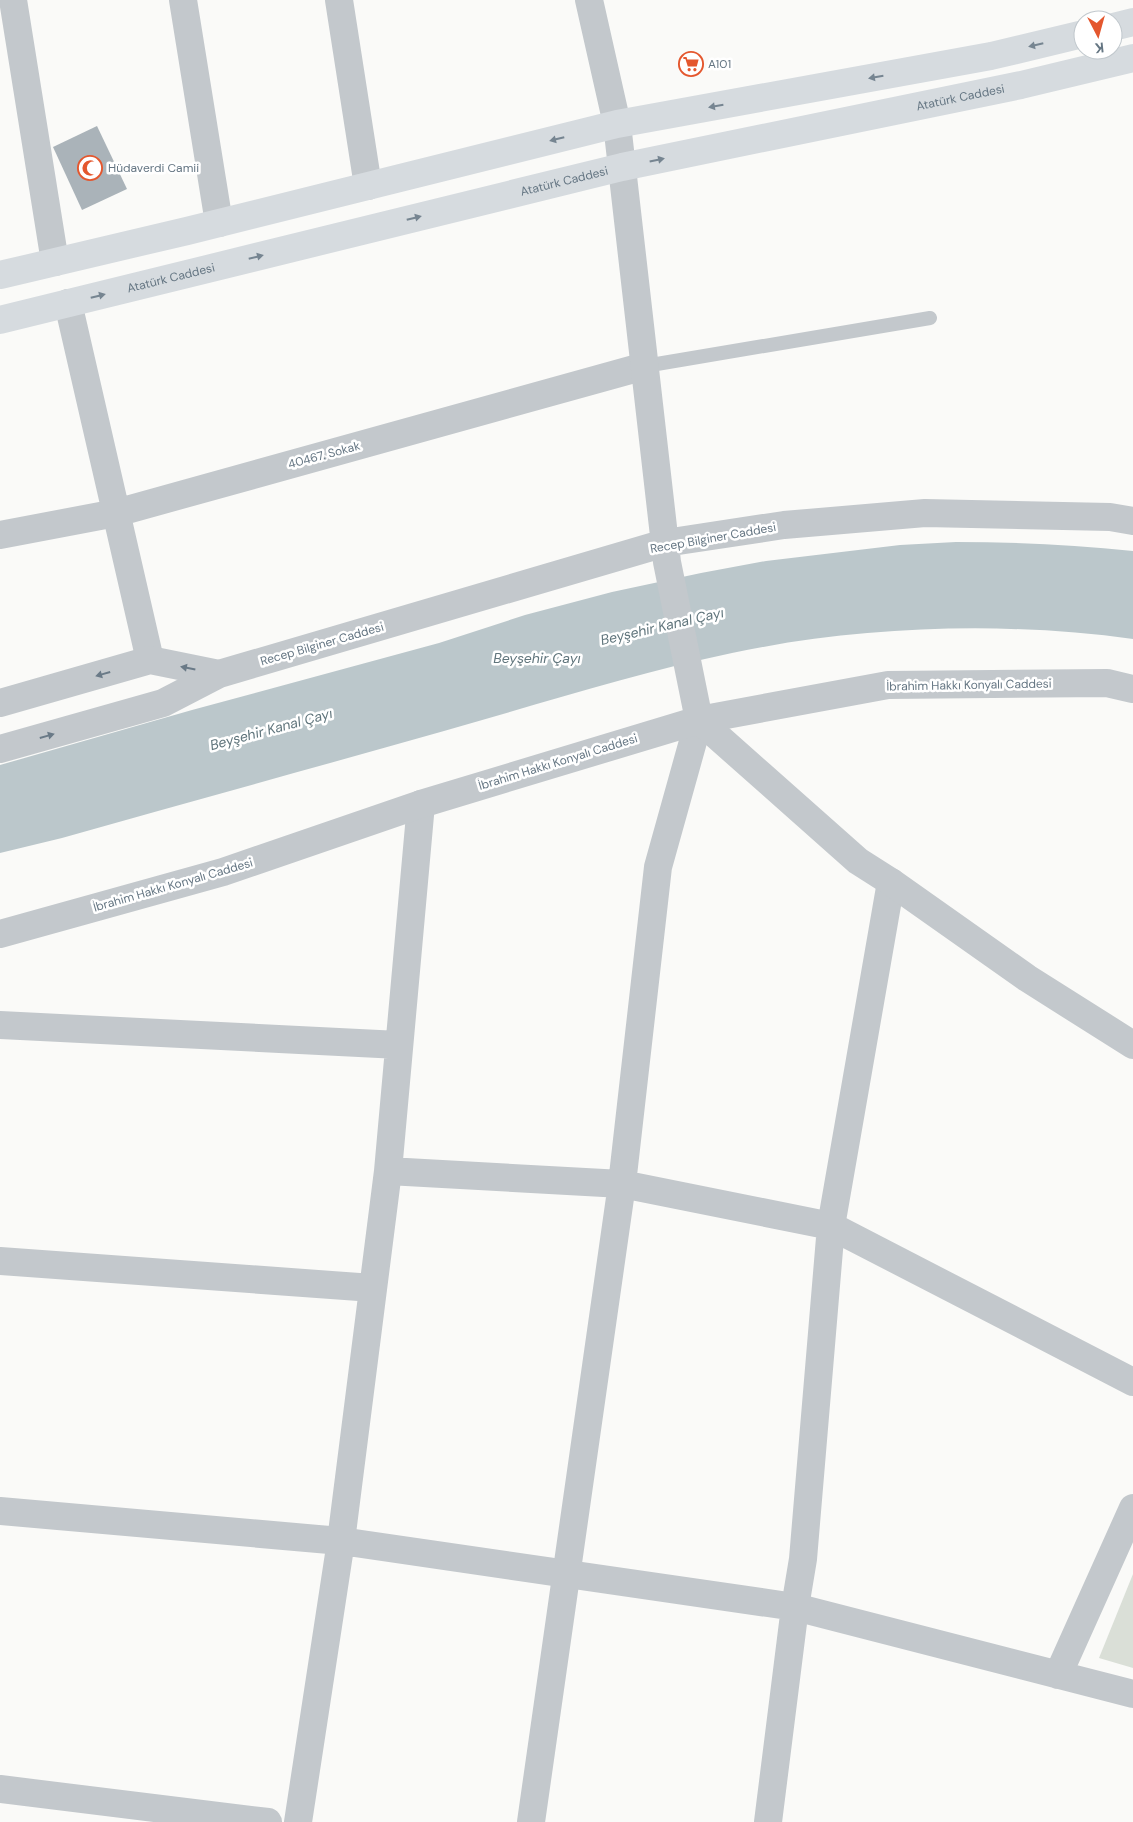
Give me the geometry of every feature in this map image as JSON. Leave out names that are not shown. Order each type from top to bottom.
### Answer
[{"type":"main road","points":[[0,275],[219,223],[617,124],[991,56],[1073,36]]},
{"type":"main road","name":"Atatürk Caddesi","points":[[0,320],[622,167],[1021,85],[1133,58]]},
{"type":"street","points":[[13,0],[55,262]]},
{"type":"street","points":[[183,0],[219,223]]},
{"type":"street","points":[[340,0],[368,186]]},
{"type":"street","points":[[531,1822],[622,1184],[658,867],[698,720],[666,553],[617,124],[589,0]]},
{"type":"street","points":[[68,303],[150,660]]},
{"type":"street","name":"40467. Sokak","points":[[0,535],[116,513],[645,366]]},
{"type":"street","name":"Recep Bilginer Caddesi","points":[[0,749],[163,703],[219,674],[666,553],[784,525],[925,513],[1110,517],[1133,521]]},
{"type":"street","name":"Recep Bilginer Caddesi","points":[[0,703],[150,660],[219,674]]},
{"type":"street","name":"İbrahim Hakkı Konyalı Caddesi","points":[[0,934],[223,872],[421,804],[698,720],[888,685],[1107,683],[1133,689]]},
{"type":"street","points":[[698,720],[858,861],[892,882],[1027,978],[1133,1045]]},
{"type":"street","points":[[298,1822],[341,1541],[388,1171],[421,804]]},
{"type":"street","points":[[771,1821],[794,1607],[803,1559],[831,1226],[892,882]]},
{"type":"street","points":[[0,1026],[400,1045]]},
{"type":"street","points":[[388,1171],[622,1184],[831,1226],[1133,1382]]},
{"type":"street","points":[[0,1261],[373,1288]]},
{"type":"street","points":[[1058,1675],[1133,1508]]},
{"type":"street","points":[[0,1511],[341,1541],[794,1607],[1133,1694]]},
{"type":"street","points":[[0,1789],[268,1822]]},
{"type":"lane","points":[[645,366],[930,318]]},
{"type":"shaded area","points":[[1133,1574],[1133,1668],[1099,1658]]},
{"type":"water","name":"Beyşehir Çayı","points":[[956,542],[1044,544],[1133,551],[1133,639],[1084,633],[1034,630],[932,629],[831,637],[732,653],[624,679],[62,838],[0,853],[0,765],[192,710],[439,643],[525,615],[612,592],[766,561],[900,545]]},
{"type":"building","name":"Hüdaverdi Camii","points":[[97,126],[127,189],[82,210],[53,147]]},
{"type":"place","name":"A101","points":[[691,64]]},
{"type":"place","name":"Hüdaverdi Camii","points":[[90,168]]},
{"type":"water label","name":"Beyşehir Kanal Çayı","points":[[662,626]]},
{"type":"water label","name":"Beyşehir Kanal Çayı","points":[[271,729]]}]
